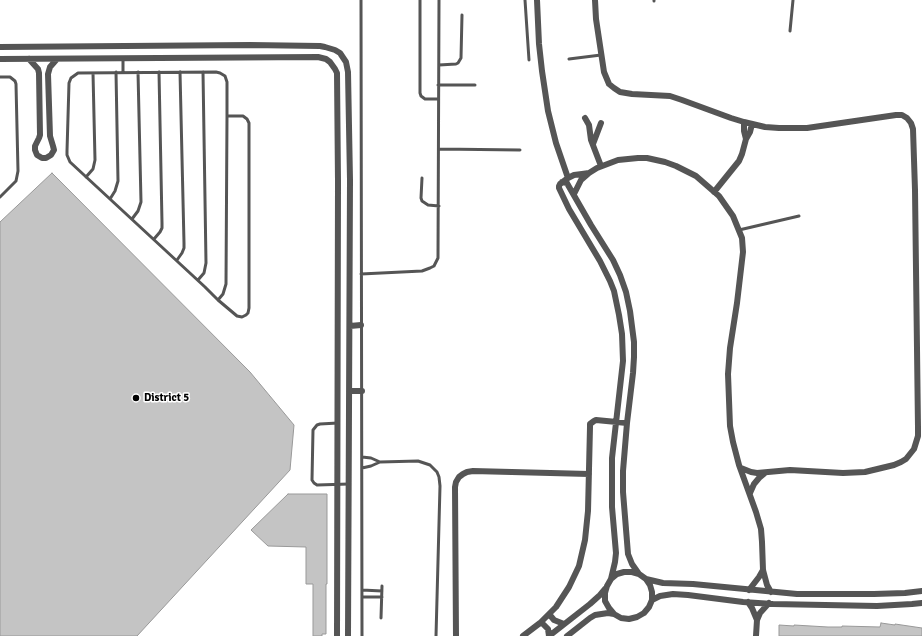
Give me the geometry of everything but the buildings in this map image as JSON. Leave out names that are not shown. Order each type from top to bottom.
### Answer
[{"type":"street","points":[[537,0],[539,44],[548,111],[556,143],[568,178]]},
{"type":"street","points":[[595,0],[596,19],[604,72],[609,84],[620,92],[670,96],[744,122],[779,128],[807,128],[902,115],[911,123],[913,129],[918,428],[918,436],[914,449],[911,454],[901,462],[865,472],[843,473],[790,470],[757,473],[741,468]]},
{"type":"street","points":[[250,45],[251,58]]},
{"type":"street","points":[[0,47],[250,45],[326,47],[340,53],[346,62],[349,87],[350,219],[348,636]]},
{"type":"street","points":[[0,60],[318,57],[326,59],[335,69],[337,73],[338,219],[337,636]]},
{"type":"street","points":[[29,60],[38,69],[39,73],[40,135],[35,146],[35,150],[37,155],[42,158],[46,158],[51,155],[54,150],[50,136],[48,74],[50,67],[57,59]]},
{"type":"street","points":[[585,118],[589,125],[592,144],[601,166]]},
{"type":"street","points":[[714,192],[739,161],[745,147],[746,139],[744,122]]},
{"type":"street","points":[[592,144],[601,124]]},
{"type":"street","points":[[746,139],[752,124]]},
{"type":"street","points":[[574,194],[578,185],[589,173],[601,166],[618,160],[638,158],[655,159],[686,170],[696,176],[719,196],[733,216],[742,238],[743,252],[728,374],[730,426],[733,442],[761,529],[763,570],[771,592]]},
{"type":"street","points":[[549,636],[600,595],[611,579],[616,557],[612,458],[622,377],[623,346],[619,315],[614,292],[600,261],[569,209],[559,188],[560,184],[568,178],[589,173]]},
{"type":"street","points":[[562,182],[567,183],[574,194],[620,275],[630,310],[634,349],[623,471],[624,512],[628,554],[632,564],[639,574]]},
{"type":"street","points":[[338,219],[350,219]]},
{"type":"street","points":[[614,292],[624,288]]},
{"type":"street","points":[[350,326],[361,325]]},
{"type":"street","points":[[349,391],[362,392]]},
{"type":"street","points":[[523,636],[540,623],[563,597],[579,566],[587,526],[590,424],[596,420],[627,423]]},
{"type":"street","points":[[456,636],[455,487],[459,477],[467,472],[473,471],[589,474]]},
{"type":"street","points":[[750,493],[754,484],[765,473]]},
{"type":"street","points":[[337,543],[349,542]]},
{"type":"street","points":[[749,590],[763,570]]},
{"type":"street","points":[[611,579],[617,574],[632,572],[663,583],[693,584],[797,594],[874,594],[922,591]]},
{"type":"street","points":[[567,636],[590,618],[602,614],[614,614],[621,618],[629,619],[644,613],[652,600],[652,592],[646,578]]},
{"type":"street","points":[[607,586],[605,593],[606,601],[614,614]]},
{"type":"street","points":[[652,600],[660,596],[673,594],[768,604],[877,606],[922,603]]},
{"type":"street","points":[[823,594],[823,605]]},
{"type":"street","points":[[748,602],[757,620]]},
{"type":"street","points":[[756,636],[757,620],[760,613],[768,604]]},
{"type":"street","points":[[549,614],[554,620],[564,624]]},
{"type":"street","points":[[540,623],[548,629],[549,636]]},
{"type":"lane","points":[[361,0],[362,636]]},
{"type":"lane","points":[[420,0],[420,94],[425,99],[438,99]]},
{"type":"lane","points":[[361,274],[422,271],[434,266],[438,258],[439,0]]},
{"type":"lane","points":[[525,0],[528,60]]},
{"type":"lane","points":[[790,30],[793,0]]},
{"type":"lane","points":[[439,65],[456,64],[462,58],[462,14]]},
{"type":"lane","points":[[569,59],[602,55]]},
{"type":"lane","points":[[123,59],[124,72]]},
{"type":"lane","points":[[110,199],[115,191],[118,181],[116,72]]},
{"type":"lane","points":[[132,219],[138,211],[141,202],[138,72]]},
{"type":"lane","points":[[154,240],[162,228],[159,72]]},
{"type":"lane","points":[[176,260],[184,248],[180,72]]},
{"type":"lane","points":[[198,280],[204,273],[206,263],[203,72]]},
{"type":"lane","points":[[218,300],[224,294],[226,284],[227,82],[223,74],[203,72],[78,73],[71,78],[67,155],[70,162],[218,300],[237,316],[242,317],[248,313],[249,308],[249,121],[243,116],[227,116]]},
{"type":"lane","points":[[86,177],[92,169],[95,160],[93,73]]},
{"type":"lane","points":[[0,77],[10,77],[16,84],[18,171],[16,181],[0,197]]},
{"type":"lane","points":[[438,85],[475,85]]},
{"type":"lane","points":[[438,149],[520,150]]},
{"type":"lane","points":[[422,178],[422,201],[428,205],[439,206]]},
{"type":"lane","points":[[739,230],[799,216]]},
{"type":"lane","points":[[338,423],[320,424],[315,427],[313,433],[313,482],[317,485],[349,484]]},
{"type":"lane","points":[[362,457],[371,458],[380,462]]},
{"type":"lane","points":[[362,468],[380,462],[418,461],[430,465],[437,472],[440,486],[436,636]]},
{"type":"lane","points":[[381,618],[382,586]]},
{"type":"lane","points":[[362,590],[382,591]]},
{"type":"lane","points":[[362,597],[382,597]]},
{"type":"place","name":"District 5","points":[[136,398]]}]
